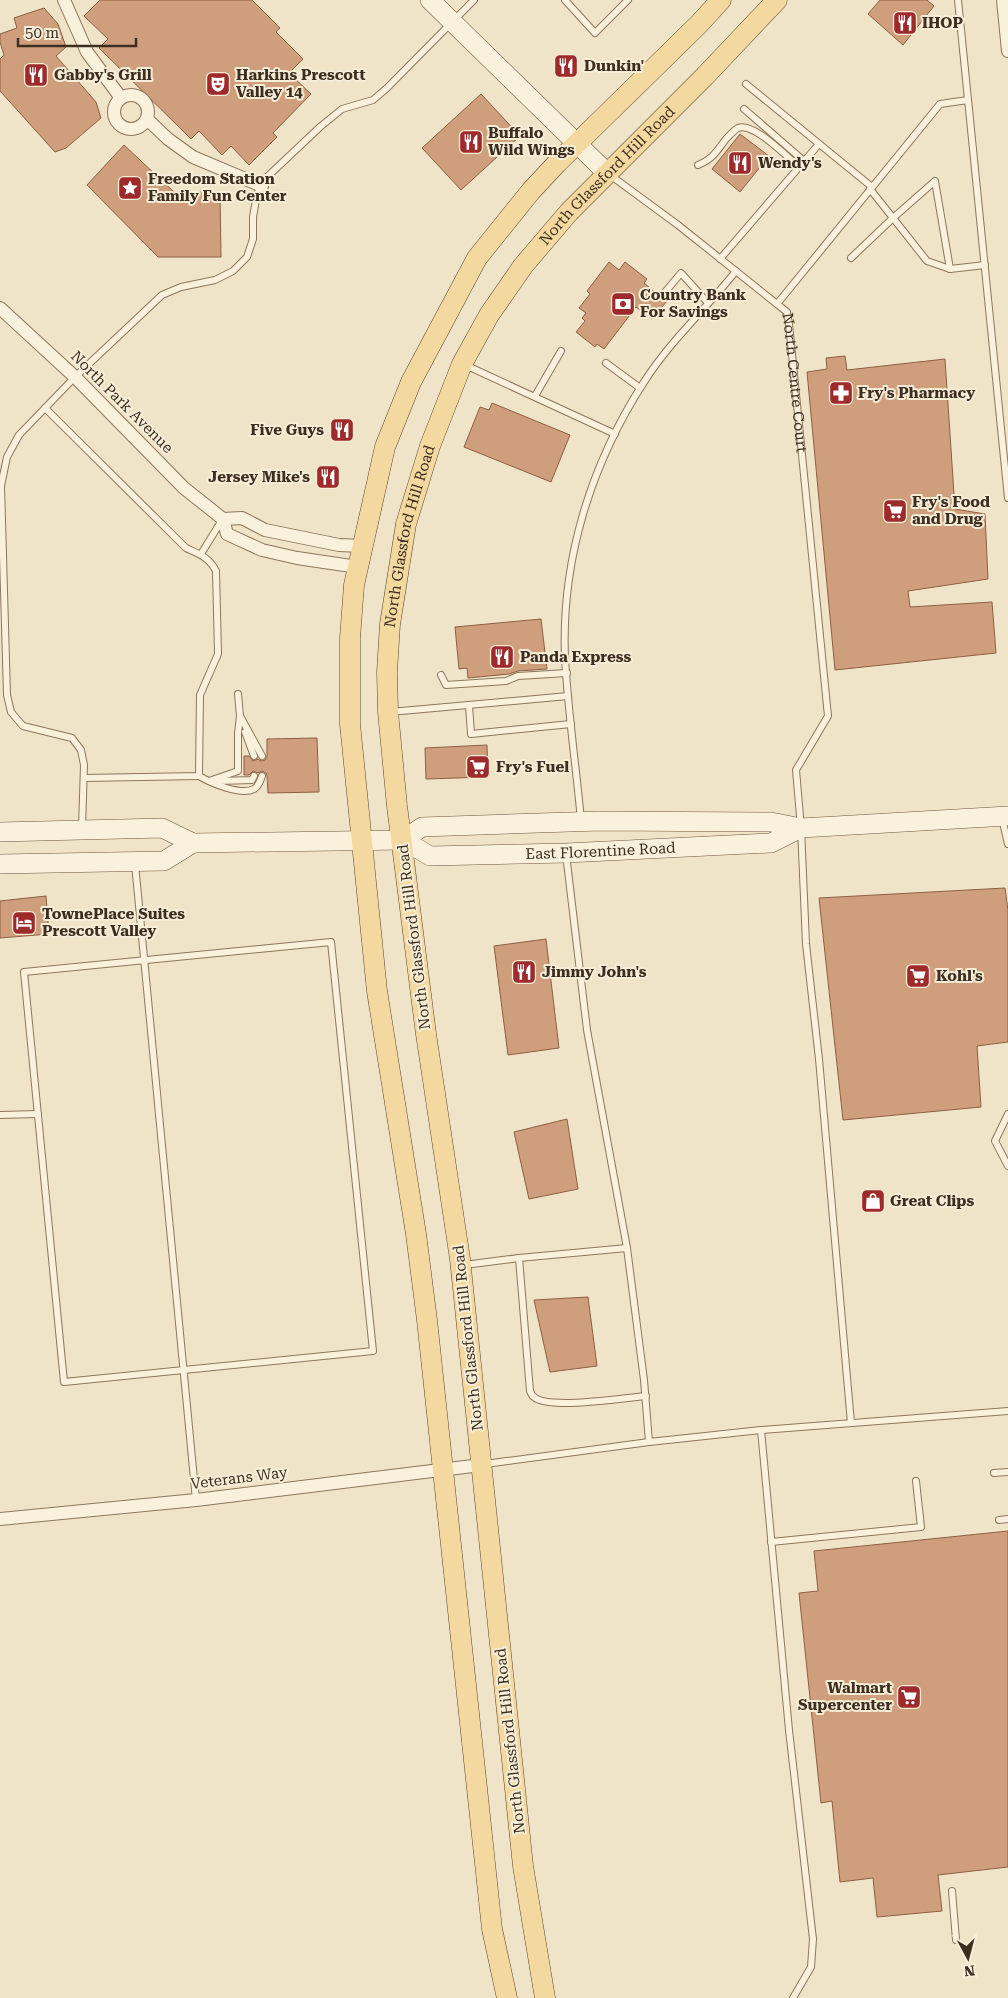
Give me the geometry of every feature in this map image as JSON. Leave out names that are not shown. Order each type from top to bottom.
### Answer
[{"type":"main road","points":[[507,1998],[492,1929],[416,1234],[377,991],[350,724],[350,638],[358,567],[385,447],[411,382],[477,258],[531,191],[721,0]]},
{"type":"main road","name":"North Glassford Hill Road","points":[[545,1998],[523,1866],[461,1266],[427,1044],[388,712],[387,672],[390,624],[406,524],[430,446],[462,364],[488,315],[523,266],[569,212],[705,76],[777,0]]},
{"type":"street","points":[[64,0],[87,52],[121,98]]},
{"type":"street","name":"North Centre Court","points":[[430,0],[607,173]]},
{"type":"street","points":[[1003,0],[1008,51]]},
{"type":"street","points":[[132,95],[142,98],[148,108],[147,119],[134,129],[129,129],[119,124],[116,121],[114,111],[117,101],[132,95]]},
{"type":"street","points":[[147,119],[168,139],[193,157],[262,186]]},
{"type":"street","name":"North Park Avenue","points":[[0,308],[75,377],[184,488],[223,518]]},
{"type":"street","points":[[358,567],[297,558],[262,550],[227,534],[223,518],[242,518],[265,530],[339,545],[362,546]]},
{"type":"street","name":"East Florentine Road","points":[[801,828],[771,843],[566,853],[430,856],[403,840],[422,827],[581,822],[771,822],[801,828],[1005,817]]},
{"type":"street","points":[[0,832],[162,828],[193,843],[403,840]]},
{"type":"street","points":[[0,864],[164,861],[193,843]]},
{"type":"street","name":"Veterans Way","points":[[0,1519],[196,1500],[481,1465]]},
{"type":"lane","points":[[82,830],[84,778],[81,750],[72,738],[23,726],[10,712],[7,695],[1,486],[8,457],[19,435],[75,377],[162,295],[181,287],[215,280],[233,271],[247,257],[253,239],[253,217],[257,194],[267,178],[320,127],[342,109],[373,100],[474,0]]},
{"type":"lane","points":[[565,0],[595,33],[628,0]]},
{"type":"lane","points":[[958,0],[1008,498]]},
{"type":"lane","points":[[746,84],[871,188],[926,261],[950,270],[985,265]]},
{"type":"lane","points":[[777,304],[940,104],[968,100]]},
{"type":"lane","points":[[744,109],[804,162]]},
{"type":"lane","points":[[698,165],[710,160],[729,136],[738,128],[748,128],[757,131],[799,167]]},
{"type":"lane","points":[[720,258],[819,144]]},
{"type":"lane","name":"North Centre Court","points":[[607,173],[678,225],[787,312],[790,324],[828,716],[796,770],[801,828],[806,944],[819,1059],[851,1423]]},
{"type":"lane","points":[[851,258],[935,181],[950,270]]},
{"type":"lane","points":[[581,822],[565,656],[572,555],[584,511],[599,468],[614,434],[640,388],[680,334],[736,271]]},
{"type":"lane","points":[[661,297],[681,273],[708,303]]},
{"type":"lane","points":[[535,396],[560,351]]},
{"type":"lane","points":[[606,363],[640,388]]},
{"type":"lane","points":[[462,364],[614,434]]},
{"type":"lane","points":[[45,408],[186,548],[201,554],[211,562],[216,571],[218,654],[200,695],[199,776]]},
{"type":"lane","points":[[201,554],[223,518]]},
{"type":"lane","points":[[441,675],[446,685],[506,681],[518,676],[567,673]]},
{"type":"lane","points":[[209,782],[238,771],[240,716],[238,694]]},
{"type":"lane","points":[[388,712],[568,696]]},
{"type":"lane","points":[[468,705],[471,734],[571,724]]},
{"type":"lane","points":[[240,716],[262,756]]},
{"type":"lane","points":[[240,716],[254,756]]},
{"type":"lane","points":[[84,778],[199,776],[209,782],[235,790],[252,791],[259,786],[262,776]]},
{"type":"lane","points":[[209,782],[252,780],[254,776]]},
{"type":"lane","points":[[1005,817],[1008,844]]},
{"type":"lane","points":[[566,853],[587,1030],[627,1248],[646,1396],[649,1442]]},
{"type":"lane","points":[[135,861],[196,1500]]},
{"type":"lane","points":[[331,942],[373,1351],[64,1382],[24,972],[144,960],[331,942]]},
{"type":"lane","points":[[0,1115],[38,1114]]},
{"type":"lane","points":[[1008,1114],[995,1141],[1008,1166]]},
{"type":"lane","points":[[461,1266],[519,1258],[627,1248]]},
{"type":"lane","points":[[519,1258],[530,1391],[534,1397],[543,1402],[563,1403],[646,1396]]},
{"type":"lane","points":[[481,1465],[649,1442],[761,1430],[1008,1411]]},
{"type":"lane","points":[[761,1430],[789,1730],[813,1939],[811,1968],[793,1998]]},
{"type":"lane","points":[[994,1473],[1008,1472]]},
{"type":"lane","points":[[771,1542],[921,1527],[916,1481]]},
{"type":"lane","points":[[999,1520],[1008,1519]]},
{"type":"lane","points":[[952,1891],[956,1940]]},
{"type":"building","name":"Harkins Prescott Valley 14","points":[[100,0],[252,0],[280,28],[276,32],[303,59],[289,73],[311,94],[273,133],[277,137],[249,165],[231,146],[222,155],[199,131],[191,139],[99,48],[108,39],[84,16]]},
{"type":"building","name":"IHOP","points":[[880,0],[927,0],[934,6],[903,45],[868,14]]},
{"type":"building","name":"Gabby's Grill","points":[[44,8],[58,24],[66,47],[56,56],[96,102],[101,118],[66,148],[55,152],[0,91],[0,59],[4,55],[0,34],[17,28],[14,18]]},
{"type":"building","name":"Buffalo Wild Wings","points":[[481,94],[520,136],[461,190],[422,148]]},
{"type":"building","name":"Wendy's","points":[[740,134],[769,156],[740,192],[712,169]]},
{"type":"building","points":[[124,145],[174,192],[220,192],[221,257],[158,257],[87,185]]},
{"type":"building","name":"Country Bank For Savings","points":[[609,262],[619,270],[625,262],[647,279],[644,283],[657,294],[657,300],[667,301],[652,319],[636,307],[604,349],[597,344],[595,347],[576,332],[585,321],[582,318],[586,313],[579,308],[590,294],[587,291]]},
{"type":"building","name":"Fry's Food and Drug","points":[[845,356],[847,370],[945,359],[955,509],[985,514],[988,579],[908,591],[910,607],[992,602],[996,653],[835,670],[807,372],[827,369],[826,358]]},
{"type":"building","points":[[492,403],[570,435],[551,482],[464,447],[480,407],[489,410]]},
{"type":"building","name":"Panda Express","points":[[541,619],[547,669],[468,678],[467,668],[459,669],[455,627]]},
{"type":"building","points":[[317,738],[319,792],[268,793],[266,773],[253,771],[249,775],[244,775],[244,756],[249,756],[253,761],[258,759],[261,761],[265,760],[267,756],[267,739]]},
{"type":"building","name":"Fry's Fuel","points":[[487,745],[488,777],[426,779],[425,748]]},
{"type":"building","name":"Kohl's","points":[[1005,888],[1008,910],[1008,1042],[977,1046],[981,1107],[843,1120],[819,898]]},
{"type":"building","name":"TownePlace Suites Prescott Valley","points":[[46,896],[49,934],[0,938],[0,901]]},
{"type":"building","points":[[546,939],[559,1048],[508,1055],[494,946]]},
{"type":"building","points":[[567,1119],[578,1189],[529,1199],[514,1132]]},
{"type":"building","points":[[588,1297],[597,1366],[550,1372],[534,1300]]},
{"type":"building","name":"Walmart Supercenter","points":[[1008,1531],[1008,1867],[938,1875],[942,1911],[877,1917],[873,1878],[840,1882],[832,1801],[821,1803],[799,1593],[818,1591],[814,1551]]},
{"type":"place","name":"IHOP","points":[[905,23]]},
{"type":"place","name":"Dunkin'","points":[[566,66]]},
{"type":"place","name":"Gabby's Grill","points":[[36,75]]},
{"type":"place","name":"Harkins Prescott Valley 14","points":[[218,84]]},
{"type":"place","name":"Buffalo Wild Wings","points":[[471,142]]},
{"type":"place","name":"Wendy's","points":[[740,163]]},
{"type":"place","name":"Freedom Station Family Fun Center","points":[[130,188]]},
{"type":"place","name":"Country Bank For Savings","points":[[623,304]]},
{"type":"place","name":"Fry's Pharmacy","points":[[841,393]]},
{"type":"place","name":"Five Guys","points":[[342,430]]},
{"type":"place","name":"Jersey Mike's","points":[[328,477]]},
{"type":"place","name":"Fry's Food and Drug","points":[[895,511]]},
{"type":"place","name":"Panda Express","points":[[502,657]]},
{"type":"place","name":"Fry's Fuel","points":[[478,767]]},
{"type":"place","name":"TownePlace Suites Prescott Valley","points":[[24,923]]},
{"type":"place","name":"Jimmy John's","points":[[524,972]]},
{"type":"place","name":"Kohl's","points":[[918,976]]},
{"type":"place","name":"Great Clips","points":[[873,1201]]},
{"type":"place","name":"Walmart Supercenter","points":[[909,1697]]}]
